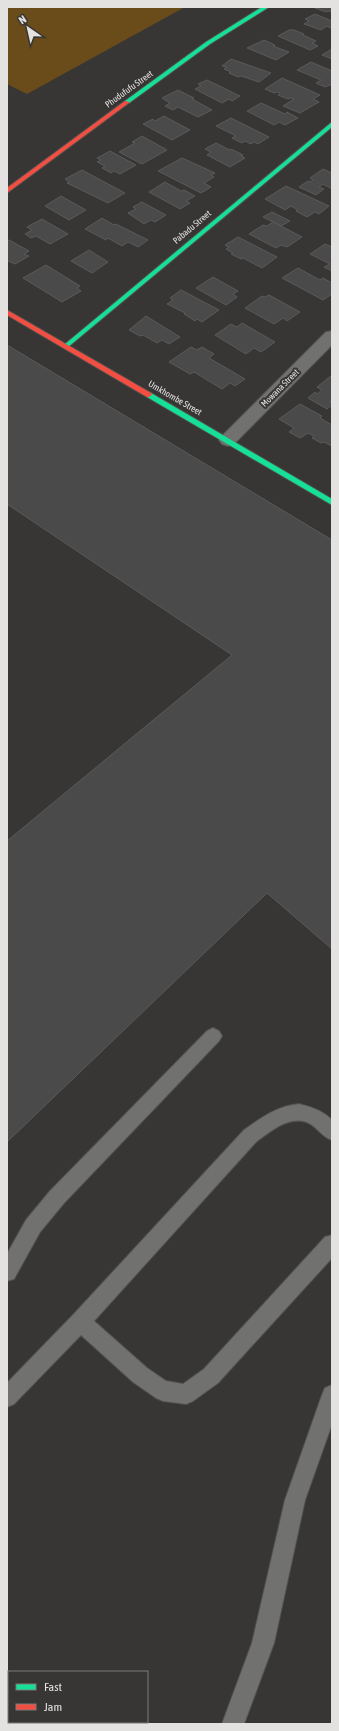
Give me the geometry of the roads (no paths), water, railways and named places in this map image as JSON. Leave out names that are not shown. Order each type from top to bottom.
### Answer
[{"type":"street","name":"Phudufufu Street","points":[[7,191],[208,43],[266,7]]},
{"type":"street","name":"Pabadu Street","points":[[66,346],[332,124]]},
{"type":"street","name":"Umkhombe Street","points":[[7,312],[332,502]]},
{"type":"street","name":"Mowana Street","points":[[228,440],[332,336]]},
{"type":"lane","points":[[7,1272],[33,1226],[57,1197],[212,1036]]},
{"type":"lane","points":[[7,1397],[80,1322],[250,1136],[276,1118],[298,1112],[318,1119],[332,1132]]},
{"type":"lane","points":[[80,1322],[140,1375],[162,1391],[186,1394],[211,1376],[332,1244]]},
{"type":"lane","points":[[233,1724],[263,1643],[295,1500],[332,1396]]}]
